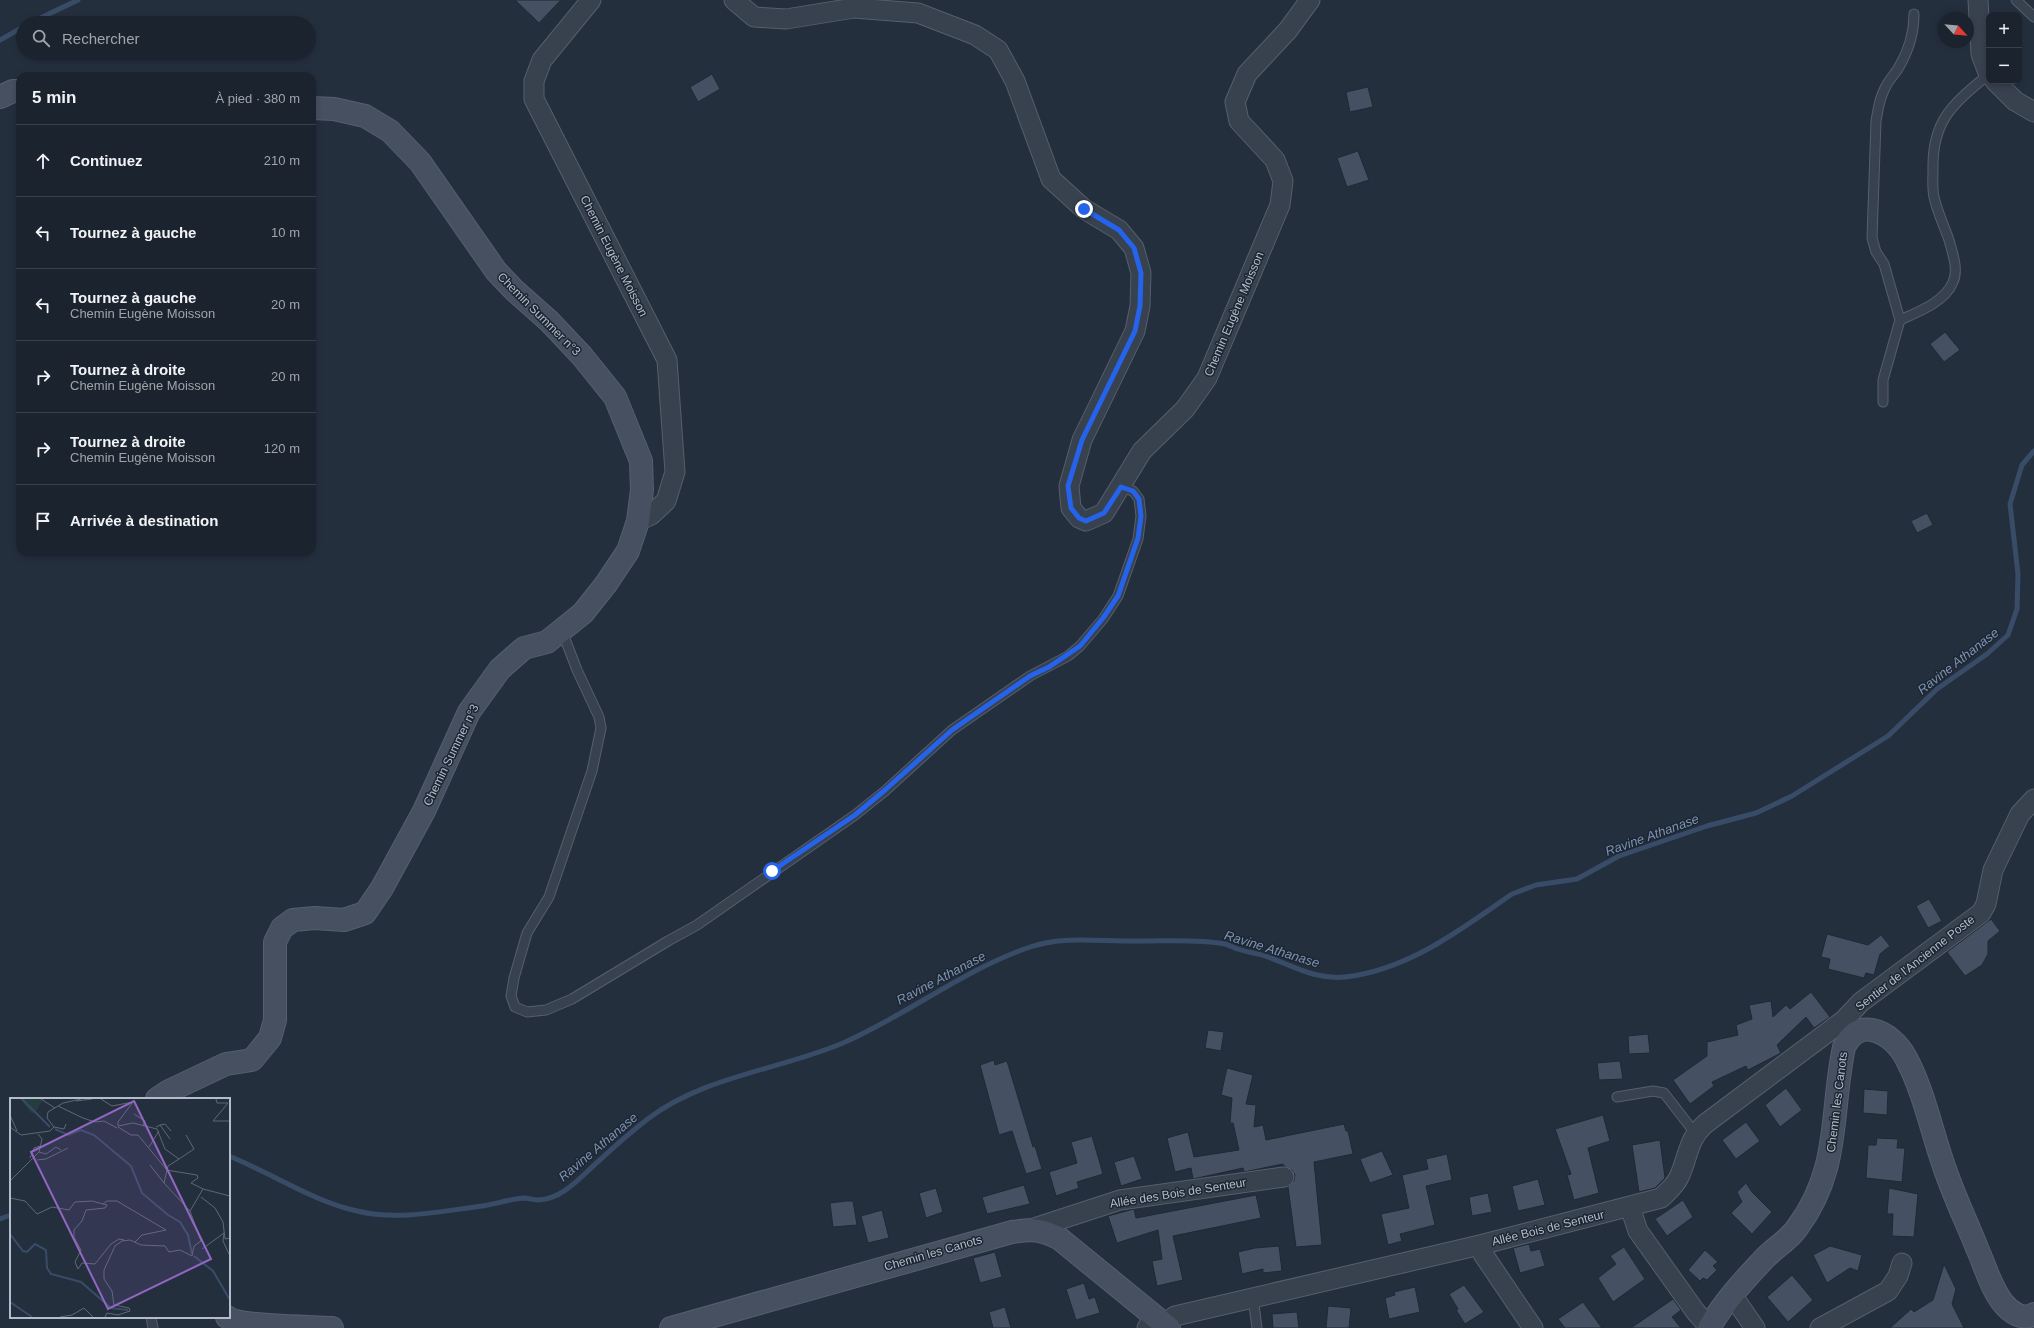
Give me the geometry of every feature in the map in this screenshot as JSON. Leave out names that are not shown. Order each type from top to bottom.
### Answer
[{"type":"street","name":"Chemin Eugène Moisson","points":[[591,0],[542,60],[534,81],[534,99],[667,360],[675,472],[666,501],[651,515],[638,521]]},
{"type":"street","name":"Chemin Eugène Moisson","points":[[734,0],[754,17],[786,19],[854,8],[918,13],[975,35],[998,50],[1015,81],[1051,179],[1084,209],[1119,230],[1134,248],[1141,273],[1140,306],[1135,331],[1082,440],[1068,486],[1071,508],[1079,518],[1086,521],[1104,513],[1142,451],[1185,409],[1207,378],[1280,206],[1283,181],[1275,160],[1239,121],[1235,102],[1247,74],[1288,30],[1310,0]]},
{"type":"street","points":[[1978,0],[1981,54],[1986,67]]},
{"type":"street","points":[[1998,84],[2015,101],[2034,112]]},
{"type":"street","points":[[0,97],[16,91]]},
{"type":"street","name":"Chemin Summer n°3","points":[[158,1098],[169,1091],[226,1064],[252,1060],[270,1038],[275,1020],[275,942],[282,928],[293,920],[315,918],[344,920],[366,913],[382,888],[424,811],[469,712],[500,669],[524,648],[547,642],[582,613],[606,584],[628,551],[638,521],[642,490],[641,461],[615,397],[582,356],[549,321],[496,272],[420,162],[390,131],[365,116],[334,109],[316,108]]},
{"type":"street","name":"Sentier de l'Ancienne Poste","points":[[1849,1027],[1861,1002],[1981,913],[1986,904],[1994,870],[2020,814],[2034,800]]},
{"type":"street","points":[[1695,1133],[1849,1027],[1879,1032],[1894,1041],[1906,1057],[1920,1090],[1946,1172],[1992,1283],[2002,1302],[2012,1313],[2020,1315],[2034,1314]]},
{"type":"street","name":"Chemin les Canots","points":[[1709,1328],[1732,1295],[1764,1259],[1796,1230],[1820,1191],[1830,1159],[1844,1047],[1849,1027]]},
{"type":"street","name":"Allée Bois de Senteur","points":[[1159,1324],[1175,1316],[1480,1245],[1661,1198],[1673,1187],[1681,1172],[1695,1133]]},
{"type":"street","name":"Allée des Bois de Senteur","points":[[1028,1230],[1120,1200],[1284,1177]]},
{"type":"street","points":[[1630,1207],[1638,1231],[1695,1311],[1709,1328]]},
{"type":"street","name":"Chemin les Canots","points":[[671,1328],[1012,1232],[1028,1230],[1045,1231],[1060,1239],[1159,1324]]},
{"type":"street","points":[[1480,1245],[1482,1254],[1533,1328]]},
{"type":"street","points":[[1820,1328],[1888,1291],[1898,1276],[1902,1262]]},
{"type":"street","points":[[1732,1295],[1755,1328]]},
{"type":"street","points":[[228,1318],[231,1320],[254,1323],[332,1328]]},
{"type":"lane","points":[[2016,0],[2034,17]]},
{"type":"lane","points":[[1883,402],[1883,380],[1900,320],[1884,264],[1876,252],[1872,238],[1876,121],[1878,104],[1885,87],[1899,68],[1910,48],[1914,28],[1914,14]]},
{"type":"lane","points":[[1900,320],[1925,308],[1944,295],[1953,282],[1955,271],[1953,255],[1934,196],[1933,149],[1941,124],[1950,109],[1986,78]]},
{"type":"lane","points":[[562,629],[577,670],[599,717],[601,728],[592,771],[562,861],[549,897],[528,933],[514,978],[511,996],[515,1007],[527,1012],[546,1010],[572,999],[668,940],[697,925],[855,815],[952,730],[1030,676],[1055,664],[1080,646],[1103,618],[1118,596],[1138,538],[1141,516],[1139,499],[1133,491],[1121,487]]},
{"type":"lane","points":[[1617,1097],[1653,1091],[1664,1093],[1695,1133]]},
{"type":"lane","points":[[1253,1297],[1257,1328]]},
{"type":"lane","points":[[151,1318],[153,1328]]},
{"type":"building","points":[[515,0],[561,0],[539,23]]},
{"type":"building","points":[[712,74],[720,89],[698,102],[690,87]]},
{"type":"building","points":[[1368,87],[1373,107],[1350,112],[1346,92]]},
{"type":"building","points":[[1358,151],[1369,180],[1347,187],[1337,158]]},
{"type":"building","points":[[1945,332],[1960,350],[1944,362],[1930,344]]},
{"type":"building","points":[[1927,513],[1933,525],[1917,533],[1911,521]]},
{"type":"building","points":[[1929,899],[1942,921],[1928,928],[1916,906]]},
{"type":"building","points":[[1991,919],[2000,931],[1988,941],[1988,954],[1982,965],[1965,976],[1947,952]]},
{"type":"building","points":[[1827,934],[1868,945],[1881,935],[1890,946],[1880,954],[1874,975],[1866,973],[1864,978],[1828,969],[1830,959],[1821,957]]},
{"type":"building","points":[[1811,992],[1830,1017],[1814,1028],[1806,1017],[1777,1045],[1781,1053],[1748,1070],[1746,1066],[1712,1082],[1714,1086],[1690,1104],[1673,1080],[1707,1056],[1707,1042],[1738,1035],[1736,1025],[1752,1019],[1749,1005],[1771,1001],[1773,1017],[1786,1005],[1790,1009]]},
{"type":"building","points":[[1208,1030],[1224,1032],[1221,1051],[1205,1048]]},
{"type":"building","points":[[1648,1034],[1650,1053],[1629,1054],[1628,1036]]},
{"type":"building","points":[[994,1060],[995,1065],[1007,1061],[1033,1147],[1035,1146],[1042,1169],[1026,1174],[1012,1131],[999,1135],[980,1065]]},
{"type":"building","points":[[1620,1061],[1623,1079],[1599,1080],[1597,1063]]},
{"type":"building","points":[[1227,1068],[1253,1075],[1246,1104],[1256,1105],[1254,1127],[1263,1125],[1266,1140],[1344,1124],[1346,1131],[1348,1131],[1353,1154],[1314,1162],[1322,1245],[1296,1247],[1288,1187],[1294,1181],[1295,1175],[1292,1170],[1283,1164],[1244,1172],[1243,1168],[1193,1179],[1191,1168],[1175,1172],[1167,1138],[1188,1132],[1194,1157],[1239,1150],[1233,1123],[1230,1123],[1232,1098],[1221,1095]]},
{"type":"building","points":[[1786,1088],[1802,1110],[1780,1127],[1765,1105]]},
{"type":"building","points":[[1864,1089],[1888,1091],[1887,1115],[1863,1113]]},
{"type":"building","points":[[1603,1115],[1610,1141],[1588,1148],[1599,1193],[1574,1200],[1567,1175],[1571,1174],[1555,1129]]},
{"type":"building","points":[[1746,1122],[1760,1141],[1736,1159],[1722,1140]]},
{"type":"building","points":[[1092,1136],[1103,1174],[1077,1182],[1079,1188],[1056,1196],[1049,1172],[1077,1163],[1071,1142]]},
{"type":"building","points":[[1877,1138],[1898,1139],[1897,1148],[1905,1148],[1902,1182],[1866,1178],[1868,1145],[1876,1145]]},
{"type":"building","points":[[1660,1140],[1665,1178],[1655,1188],[1639,1192],[1632,1145]]},
{"type":"building","points":[[1382,1151],[1393,1175],[1370,1183],[1360,1159]]},
{"type":"building","points":[[1447,1154],[1452,1180],[1426,1186],[1435,1225],[1400,1234],[1402,1241],[1388,1245],[1381,1214],[1409,1208],[1402,1175],[1428,1169],[1426,1159]]},
{"type":"building","points":[[1134,1156],[1142,1179],[1121,1186],[1114,1162]]},
{"type":"building","points":[[1538,1179],[1545,1205],[1518,1211],[1512,1186]]},
{"type":"building","points":[[1746,1183],[1752,1192],[1772,1212],[1752,1234],[1731,1213],[1742,1202],[1737,1192]]},
{"type":"building","points":[[1024,1185],[1030,1204],[987,1214],[982,1197]]},
{"type":"building","points":[[936,1188],[943,1212],[926,1218],[919,1193]]},
{"type":"building","points":[[1889,1188],[1918,1194],[1914,1237],[1892,1236],[1893,1214],[1887,1214]]},
{"type":"building","points":[[1488,1193],[1492,1212],[1472,1216],[1469,1197]]},
{"type":"building","points":[[1256,1195],[1261,1218],[1173,1236],[1183,1280],[1157,1286],[1152,1261],[1162,1259],[1158,1230],[1117,1243],[1108,1216],[1134,1209],[1136,1218]]},
{"type":"building","points":[[1683,1200],[1693,1217],[1667,1236],[1655,1219]]},
{"type":"building","points":[[853,1201],[857,1225],[833,1227],[830,1203]]},
{"type":"building","points":[[882,1210],[889,1238],[868,1243],[861,1216]]},
{"type":"building","points":[[1529,1244],[1531,1251],[1540,1249],[1545,1266],[1520,1273],[1513,1248]]},
{"type":"building","points":[[1279,1246],[1282,1271],[1263,1273],[1263,1269],[1242,1274],[1238,1252],[1255,1248]]},
{"type":"building","points":[[1830,1246],[1862,1255],[1858,1271],[1850,1268],[1827,1283],[1813,1255]]},
{"type":"building","points":[[1624,1247],[1645,1279],[1613,1302],[1598,1278],[1616,1264],[1610,1256]]},
{"type":"building","points":[[1705,1250],[1718,1262],[1713,1266],[1717,1270],[1707,1280],[1703,1278],[1700,1281],[1688,1270]]},
{"type":"building","points":[[995,1252],[1002,1277],[980,1283],[973,1258]]},
{"type":"building","points":[[1944,1264],[1956,1289],[1952,1304],[1964,1328],[1890,1328],[1911,1309],[1914,1312],[1933,1300]]},
{"type":"building","points":[[1792,1275],[1813,1300],[1788,1322],[1767,1297]]},
{"type":"building","points":[[1084,1283],[1089,1299],[1095,1297],[1100,1313],[1076,1320],[1066,1289]]},
{"type":"building","points":[[1464,1285],[1484,1312],[1465,1324],[1456,1310],[1458,1309],[1449,1294]]},
{"type":"building","points":[[1415,1287],[1420,1312],[1389,1319],[1385,1298],[1395,1295],[1394,1292]]},
{"type":"building","points":[[1673,1299],[1681,1310],[1672,1317],[1681,1328],[1631,1328]]},
{"type":"building","points":[[1583,1302],[1602,1328],[1565,1328],[1558,1319]]},
{"type":"building","points":[[1328,1306],[1351,1308],[1349,1328],[1326,1328]]},
{"type":"building","points":[[1005,1307],[1011,1328],[993,1328],[989,1312]]},
{"type":"building","points":[[1297,1312],[1299,1328],[1273,1328],[1272,1314]]},
{"type":"waterway","points":[[45,16],[78,0]]},
{"type":"waterway","points":[[0,40],[16,31]]},
{"type":"waterway","name":"Ravine Athanase","points":[[230,1156],[324,1201],[372,1214],[420,1214],[482,1206],[526,1198],[538,1200],[547,1199],[564,1191],[572,1185],[618,1143],[649,1118],[694,1092],[843,1043],[867,1032],[982,968],[1005,957],[1044,943],[1071,940],[1215,942],[1265,956],[1313,974],[1334,977],[1345,977],[1368,973],[1391,966],[1413,957],[1454,934],[1512,894],[1536,885],[1577,879],[1619,856],[1707,826],[1756,813],[1792,796],[1888,736],[1937,689],[1987,654],[2008,635],[2017,609],[2018,574],[2010,504],[2022,465],[2034,451]]},
{"type":"waterway","name":"Ravine Athanase","points":[[0,1219],[10,1215]]},
{"type":"route","points":[[772,871],[855,815],[952,730],[1030,676],[1068,656],[1080,646],[1103,618],[1118,596],[1138,538],[1141,516],[1139,499],[1133,491],[1121,487],[1104,513],[1086,521],[1079,518],[1071,508],[1068,486],[1082,440],[1135,331],[1140,306],[1141,273],[1134,248],[1119,230],[1084,209]]}]
